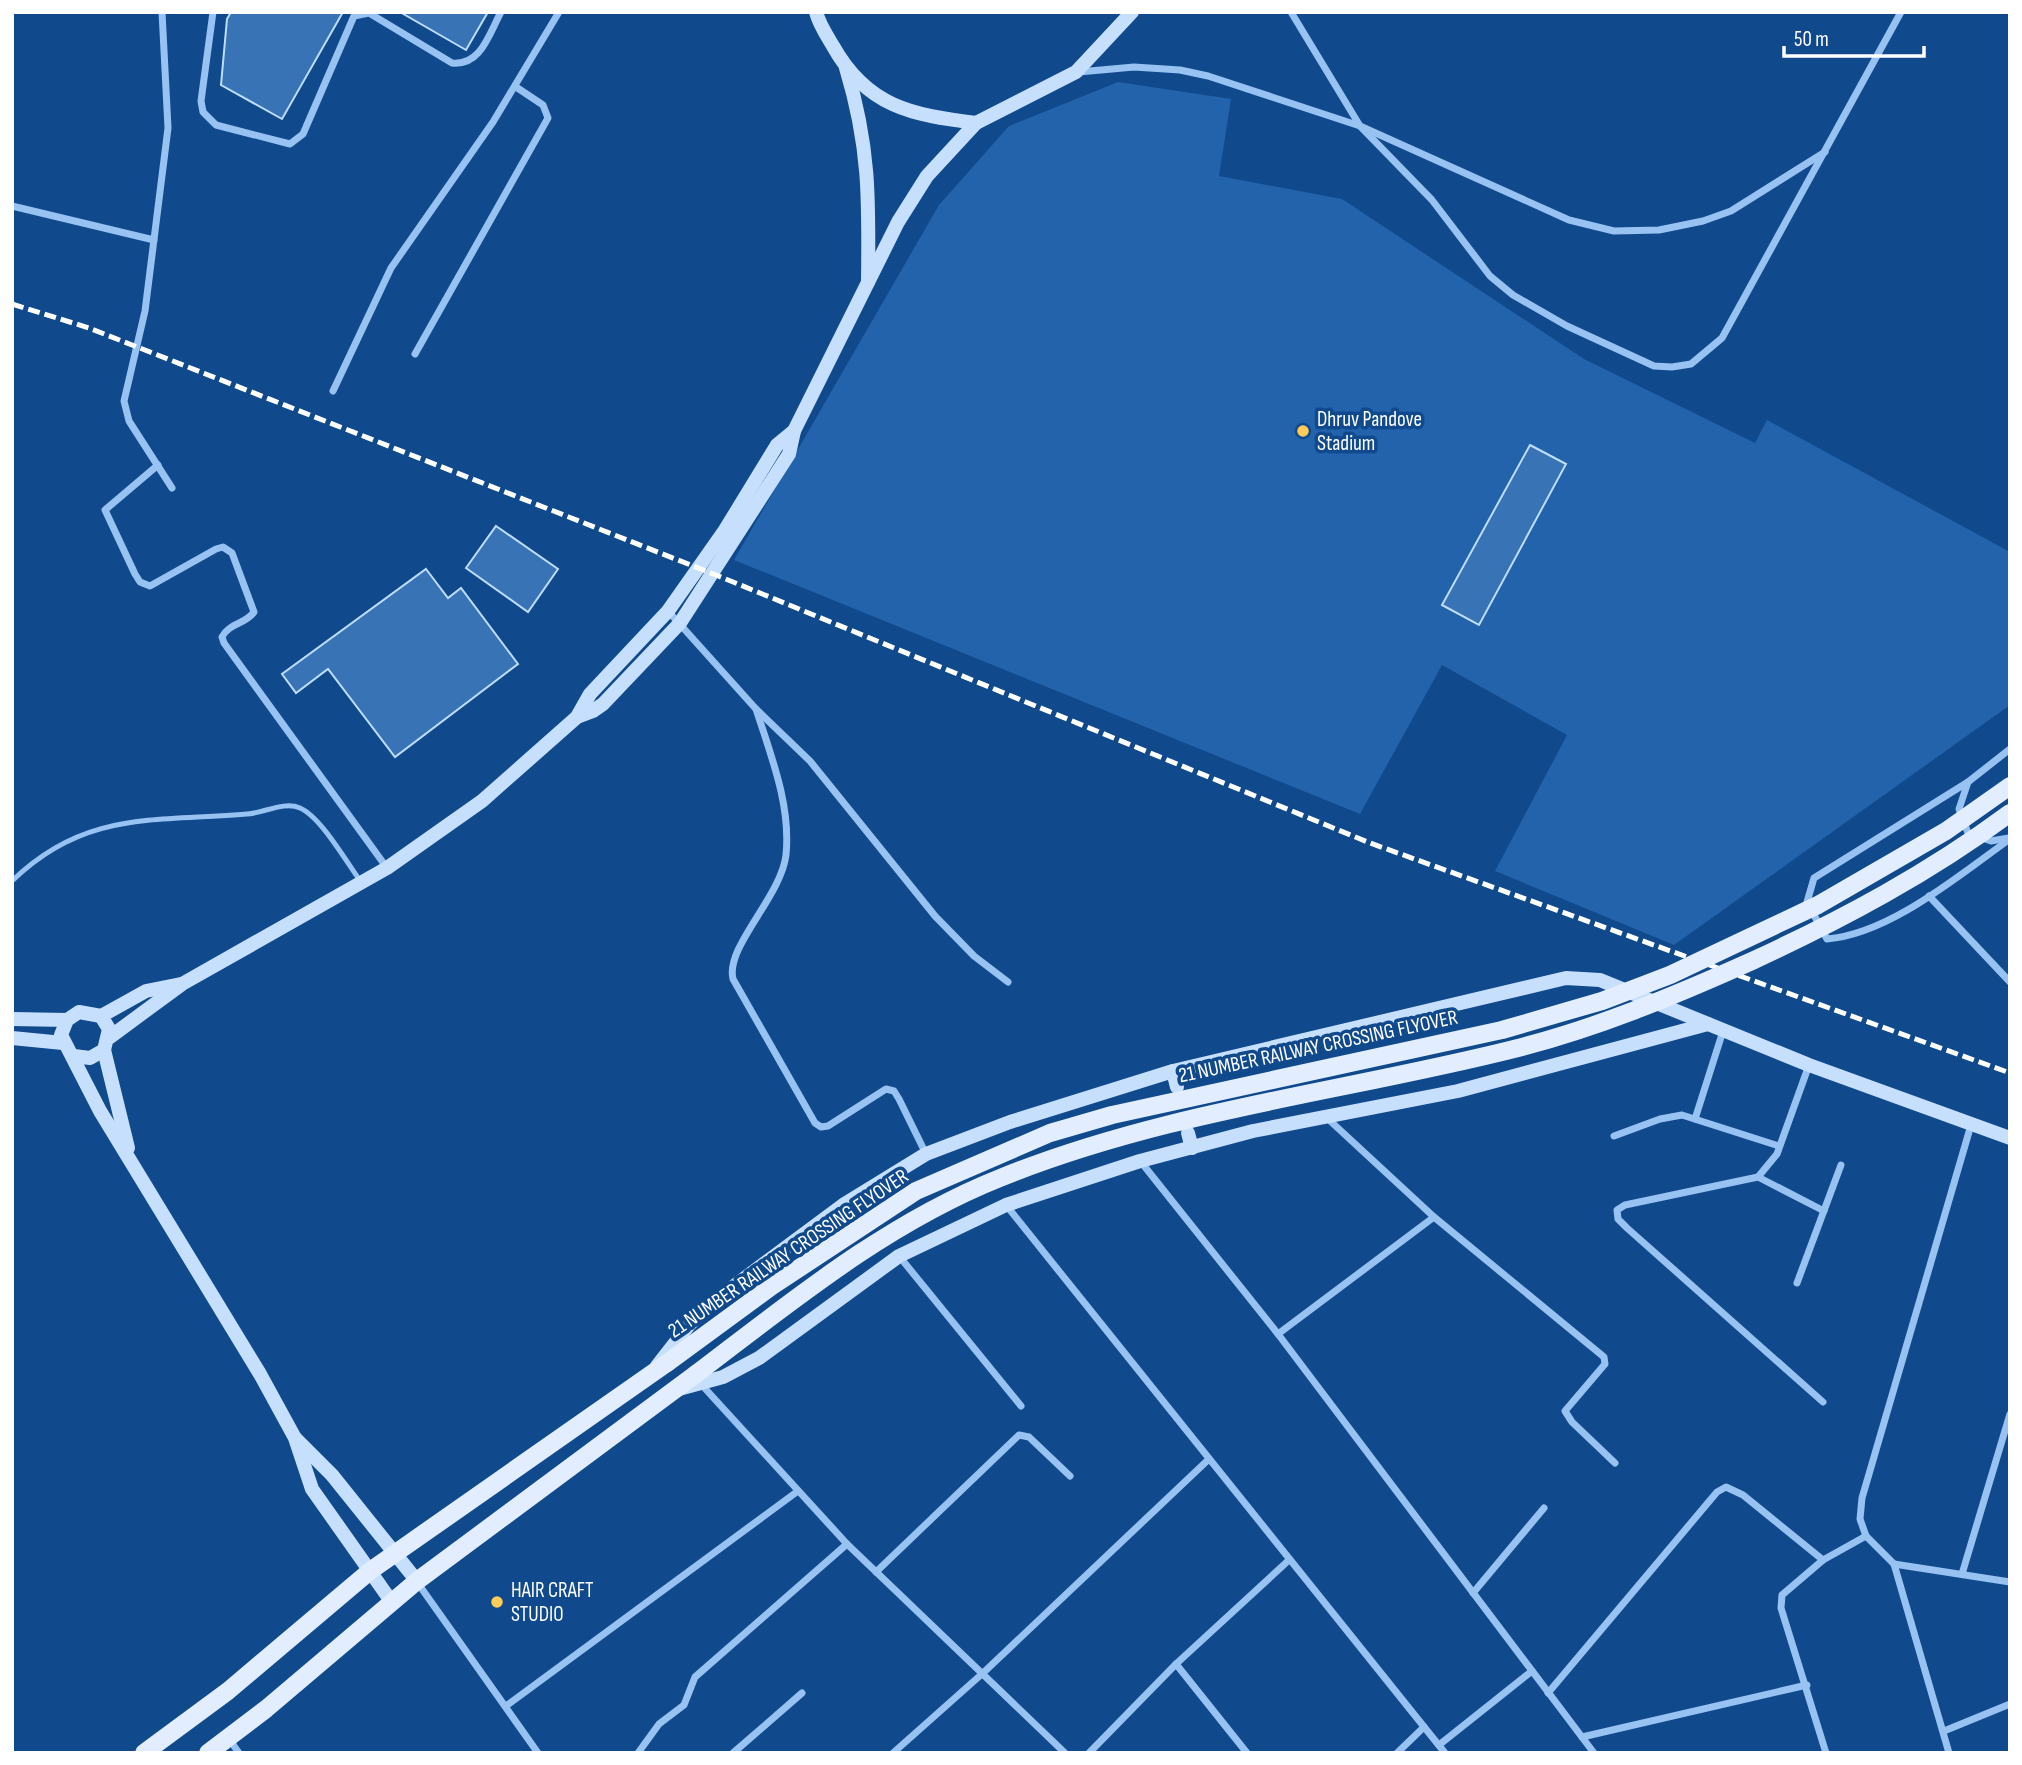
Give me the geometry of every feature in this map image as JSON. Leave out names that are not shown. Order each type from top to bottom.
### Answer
[{"type":"main road","name":"21 NUMBER RAILWAY CROSSING FLYOVER","points":[[144,1753],[228,1691],[393,1554],[667,1363],[772,1286],[916,1191],[1050,1133],[1112,1115],[1502,1030],[1602,1001],[1670,975],[1818,905],[1946,831],[2010,786]]},
{"type":"main road","name":"21 NUMBER RAILWAY CROSSING FLYOVER","points":[[208,1753],[417,1581],[675,1390],[698,1379],[873,1244],[930,1211],[999,1178],[1172,1123],[1511,1049],[1629,1015],[1844,918],[1924,873],[2010,813]]},
{"type":"street","points":[[162,12],[169,118],[145,311],[124,401],[129,421],[172,488]]},
{"type":"street","points":[[213,12],[201,101],[203,112],[216,125],[290,144],[303,134],[354,16],[369,13],[452,62],[464,64],[473,61],[481,51],[501,12]]},
{"type":"street","points":[[333,391],[391,268],[516,87],[559,12]]},
{"type":"street","points":[[816,12],[846,68],[860,114],[866,151],[868,287]]},
{"type":"street","points":[[74,1056],[90,1058],[182,984],[387,867],[482,801],[577,717],[603,704],[680,623],[789,454],[794,431],[910,201],[976,122],[1076,72],[1132,12]]},
{"type":"street","points":[[1291,12],[1360,126],[1432,200],[1490,276],[1513,295],[1567,326],[1654,366],[1672,368],[1691,364],[1722,338],[1901,12]]},
{"type":"street","points":[[1076,72],[1133,67],[1180,70],[1360,126],[1569,220],[1614,231],[1659,230],[1722,214],[1826,152]]},
{"type":"street","points":[[846,68],[874,95],[900,109],[932,118],[976,122]]},
{"type":"street","points":[[415,354],[548,118],[543,105],[516,87]]},
{"type":"street","points":[[12,206],[154,240]]},
{"type":"street","points":[[577,717],[590,694],[668,611],[725,530],[777,445],[794,431]]},
{"type":"street","points":[[158,465],[106,510],[135,574],[140,582],[150,586],[216,549],[223,547],[232,553],[254,612],[251,617],[224,631],[224,643],[387,867]]},
{"type":"street","points":[[668,611],[757,709],[810,761],[934,916],[974,956],[1008,982]]},
{"type":"street","points":[[757,709],[780,785],[786,856],[780,879],[769,902],[733,957],[730,968],[733,979],[815,1123],[821,1127],[828,1126],[886,1089],[894,1091],[926,1154]]},
{"type":"street","points":[[2010,749],[1968,782],[1814,878],[1807,902],[1826,939],[1843,937],[1870,928],[1929,896],[2010,839]]},
{"type":"street","points":[[1968,782],[1959,809],[1968,833],[1992,841],[2010,839]]},
{"type":"street","points":[[1929,896],[2010,982]]},
{"type":"street","points":[[650,1375],[689,1325],[718,1298],[843,1205],[926,1154],[1010,1122],[1173,1071],[1566,978],[1600,980],[1809,1065],[2010,1138]]},
{"type":"street","points":[[101,1016],[145,990],[182,984]]},
{"type":"street","points":[[12,1019],[66,1020],[79,1012],[101,1016],[106,1022],[107,1044],[131,1158]]},
{"type":"street","points":[[66,1020],[61,1035],[63,1043],[74,1056],[100,1111],[131,1158],[295,1438],[312,1489],[391,1601]]},
{"type":"street","points":[[698,1379],[723,1377],[760,1358],[899,1256],[1006,1205],[1140,1161],[1190,1141],[1458,1091],[1708,1024]]},
{"type":"street","points":[[1695,1119],[1723,1031]]},
{"type":"street","points":[[12,1038],[63,1043]]},
{"type":"street","points":[[1809,1065],[1779,1146],[1768,1168],[1758,1177],[1625,1205],[1617,1210],[1618,1219],[1823,1402]]},
{"type":"street","points":[[1173,1071],[1177,1087]]},
{"type":"street","points":[[1324,1115],[1434,1217],[1604,1357],[1605,1364],[1565,1411],[1572,1422],[1615,1463]]},
{"type":"street","points":[[1614,1136],[1660,1119],[1682,1115],[1779,1146]]},
{"type":"street","points":[[1949,1753],[1894,1564],[1866,1536],[1860,1519],[1862,1498],[1970,1125]]},
{"type":"street","points":[[1140,1161],[1278,1334],[1594,1753]]},
{"type":"street","points":[[1797,1283],[1841,1164]]},
{"type":"street","points":[[1758,1177],[1824,1210]]},
{"type":"street","points":[[1006,1205],[1445,1753]]},
{"type":"street","points":[[1278,1334],[1434,1217]]},
{"type":"street","points":[[899,1256],[1021,1406]]},
{"type":"street","points":[[698,1379],[876,1573],[1065,1753]]},
{"type":"street","points":[[1962,1574],[2010,1414]]},
{"type":"street","points":[[876,1573],[1019,1435],[1029,1437],[1070,1476]]},
{"type":"street","points":[[295,1438],[332,1475],[417,1581],[538,1753]]},
{"type":"street","points":[[892,1753],[983,1673],[1209,1459]]},
{"type":"street","points":[[1548,1693],[1717,1492],[1726,1487],[1744,1495],[1823,1560]]},
{"type":"street","points":[[506,1706],[798,1490]]},
{"type":"street","points":[[1473,1592],[1544,1508]]},
{"type":"street","points":[[1826,1753],[1781,1608],[1782,1595],[1823,1560],[1866,1536]]},
{"type":"street","points":[[638,1753],[659,1724],[687,1702],[695,1677],[848,1544]]},
{"type":"street","points":[[1089,1753],[1176,1664],[1289,1560]]},
{"type":"street","points":[[1894,1564],[2010,1582]]},
{"type":"street","points":[[1176,1664],[1247,1753]]},
{"type":"street","points":[[1439,1745],[1532,1671]]},
{"type":"street","points":[[1582,1737],[1807,1685]]},
{"type":"street","points":[[733,1753],[802,1693]]},
{"type":"street","points":[[1944,1731],[2010,1704]]},
{"type":"street","points":[[1397,1753],[1424,1727]]},
{"type":"street","points":[[228,1737],[239,1753]]},
{"type":"lane","points":[[12,881],[37,858],[87,832],[111,824],[249,814],[285,806],[307,812],[361,882]]},
{"type":"shaded area","points":[[1118,82],[1231,99],[1219,176],[1342,199],[1584,359],[1755,443],[1767,420],[2010,552],[2010,705],[1674,945],[1495,871],[1567,735],[1442,665],[1360,814],[734,560],[939,205],[1009,126]]},
{"type":"building","points":[[231,12],[343,12],[282,119],[221,85],[227,19]]},
{"type":"building","points":[[400,12],[488,12],[466,50]]},
{"type":"building","points":[[1530,445],[1566,464],[1479,625],[1442,605]]},
{"type":"building","points":[[496,526],[558,569],[528,612],[466,568]]},
{"type":"building","points":[[426,569],[448,598],[461,588],[518,664],[395,757],[328,669],[296,693],[282,674]]},
{"type":"railway","points":[[12,304],[89,328],[716,575],[1370,843],[2010,1073]]},
{"type":"place","name":"Dhruv Pandove Stadium","points":[[1303,431]]},
{"type":"place","name":"HAIR CRAFT STUDIO","points":[[497,1602]]}]
